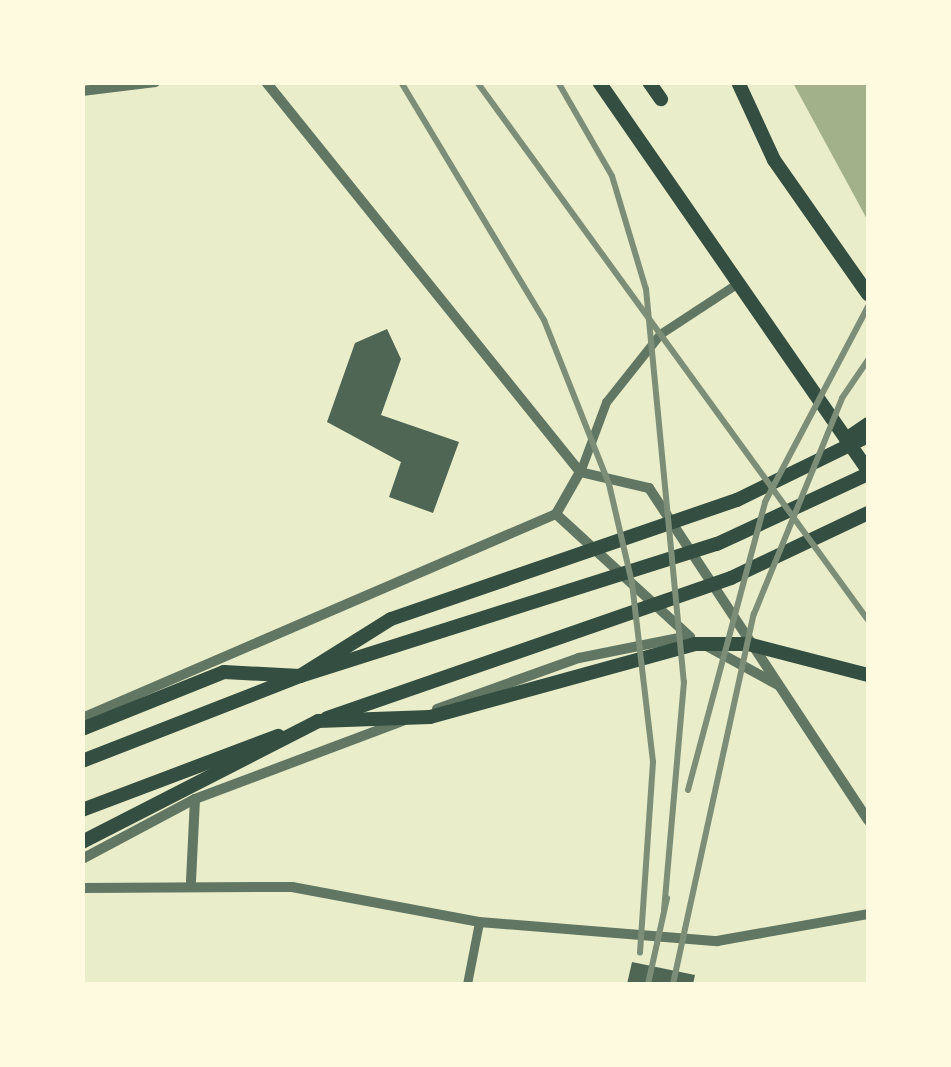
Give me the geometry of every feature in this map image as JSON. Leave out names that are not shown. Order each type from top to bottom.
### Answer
[{"type":"main road","points":[[82,761],[300,676],[544,605],[717,544],[868,472],[599,82]]},
{"type":"main road","points":[[648,82],[660,99]]},
{"type":"main road","points":[[738,82],[774,160],[868,294]]},
{"type":"main road","points":[[846,439],[868,424]]},
{"type":"main road","points":[[82,728],[224,672],[300,676],[391,618],[738,500],[868,436]]},
{"type":"main road","points":[[82,810],[318,721],[620,618],[868,513]]},
{"type":"main road","points":[[82,842],[318,721],[430,716],[695,644],[748,644],[868,675]]},
{"type":"street","points":[[82,91],[155,82]]},
{"type":"street","points":[[266,82],[580,472],[649,488],[868,820]]},
{"type":"street","points":[[82,718],[556,514],[580,472],[606,402],[660,334],[738,284]]},
{"type":"street","points":[[556,514],[688,636],[778,685]]},
{"type":"street","points":[[82,858],[195,799],[579,658],[688,636]]},
{"type":"street","points":[[191,881],[195,799]]},
{"type":"street","points":[[82,888],[191,881],[292,887],[479,922],[717,941],[868,914]]},
{"type":"street","points":[[467,984],[479,922]]},
{"type":"shaded area","points":[[793,83],[868,83],[868,221]]},
{"type":"building","points":[[387,329],[401,359],[381,415],[459,442],[433,513],[389,497],[401,462],[327,422],[355,343]]},
{"type":"building","points":[[632,962],[695,975],[693,984],[627,984]]},
{"type":"railway","points":[[401,82],[544,320],[609,484],[632,583],[653,762],[640,953]]},
{"type":"railway","points":[[477,82],[868,620]]},
{"type":"railway","points":[[558,82],[612,176],[646,289],[684,682],[664,910]]},
{"type":"railway","points":[[688,790],[765,502],[868,307]]},
{"type":"railway","points":[[673,984],[754,614],[842,398],[868,360]]},
{"type":"railway","points":[[648,984],[667,898]]}]
